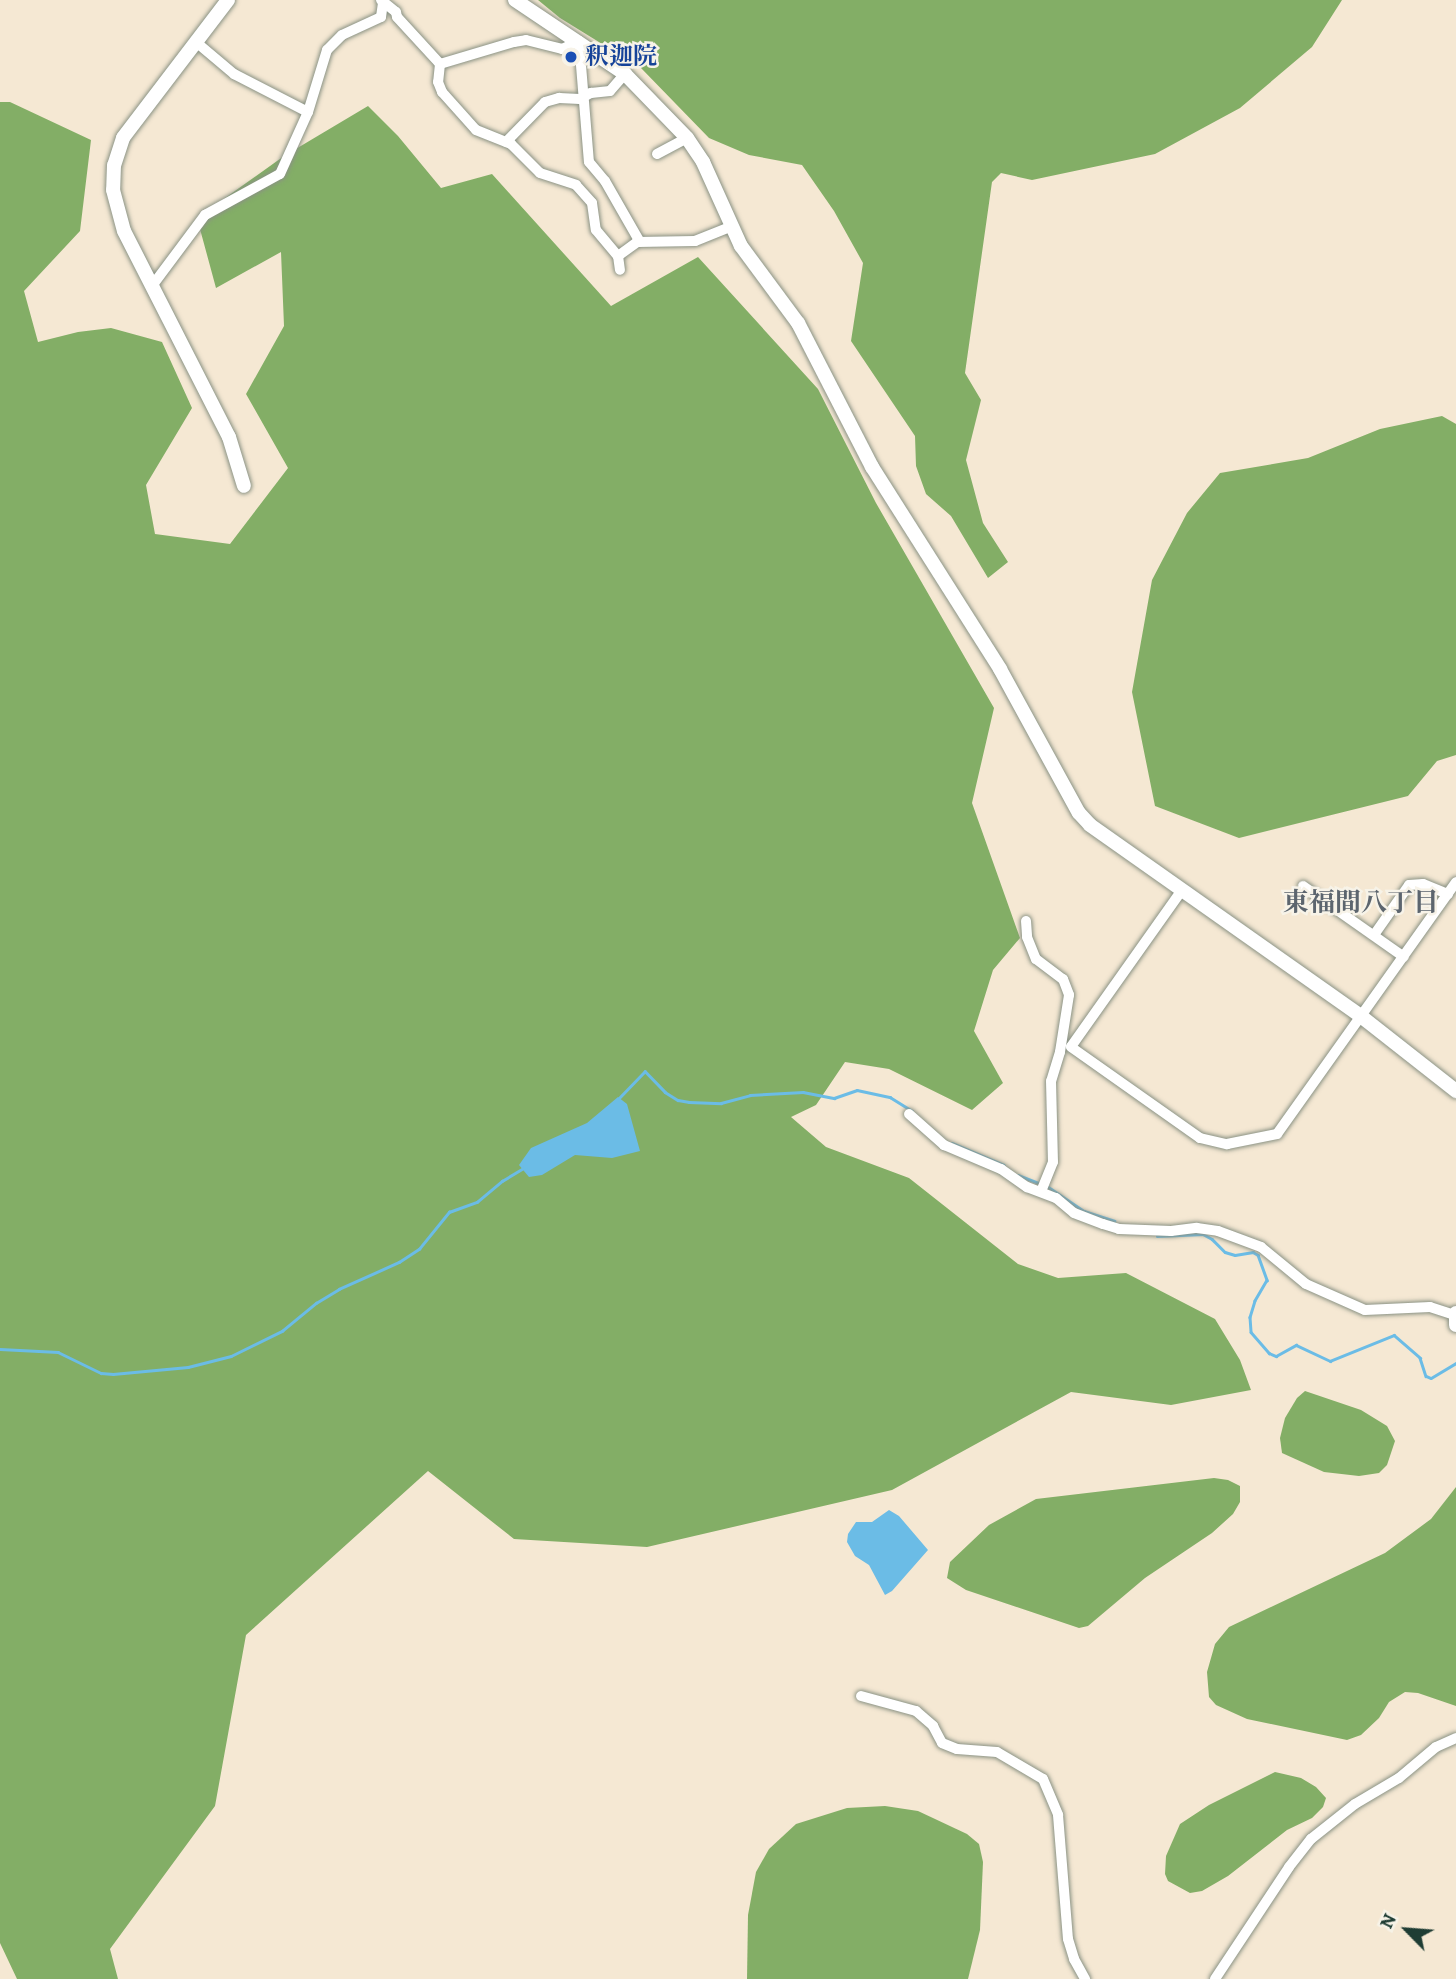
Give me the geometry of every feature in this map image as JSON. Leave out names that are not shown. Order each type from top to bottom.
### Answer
[{"type":"street","points":[[228,0],[132,124],[114,164],[116,210],[229,437],[244,486]]},
{"type":"street","points":[[515,0],[625,74],[687,138],[703,162],[741,246],[798,323],[872,467],[1000,669],[1079,813],[1090,825],[1362,1017],[1456,1091]]},
{"type":"street","points":[[382,2],[396,12],[397,17],[440,64],[438,82],[447,97],[476,130],[506,142],[540,173],[576,185],[592,203],[596,230],[618,256],[620,270]]},
{"type":"street","points":[[381,17],[382,2]]},
{"type":"street","points":[[152,286],[205,215],[280,174],[308,113],[327,50],[333,42],[381,17],[397,17]]},
{"type":"street","points":[[440,64],[526,40],[562,50],[579,41]]},
{"type":"street","points":[[579,41],[589,162],[605,181],[640,242]]},
{"type":"street","points":[[195,42],[234,74],[308,113]]},
{"type":"street","points":[[506,142],[545,102],[559,98],[580,99],[610,91],[625,74]]},
{"type":"street","points":[[657,154],[687,138]]},
{"type":"street","points":[[576,185],[593,167]]},
{"type":"street","points":[[618,256],[640,242],[695,241],[732,226]]},
{"type":"street","points":[[1065,1050],[1200,1138],[1227,1143],[1277,1135],[1456,882]]},
{"type":"street","points":[[1374,935],[1409,885],[1423,884],[1448,894]]},
{"type":"street","points":[[1303,886],[1404,957]]},
{"type":"street","points":[[1041,1191],[1053,1162],[1051,1081],[1065,1050],[1182,890]]},
{"type":"street","points":[[1026,921],[1027,937],[1036,958],[1068,986],[1065,1050]]},
{"type":"street","points":[[909,1114],[944,1145],[1056,1198],[1074,1213],[1119,1229],[1171,1231],[1197,1228],[1218,1231],[1271,1253],[1282,1266],[1306,1284],[1365,1310],[1430,1307],[1455,1318]]},
{"type":"street","points":[[861,1696],[916,1712],[933,1726],[942,1742],[957,1749],[997,1752],[1043,1779],[1058,1815],[1068,1939],[1073,1959],[1084,1979]]},
{"type":"street","points":[[1215,1979],[1294,1859],[1311,1839],[1355,1804],[1399,1778],[1436,1747],[1456,1738]]},
{"type":"green space","points":[[538,0],[1342,0],[1312,47],[1240,108],[1155,154],[1032,180],[1001,173],[992,182],[965,373],[981,400],[966,460],[983,523],[1008,562],[988,578],[951,516],[926,494],[916,466],[915,436],[851,341],[863,263],[834,211],[802,165],[749,155],[709,138],[641,68],[560,18]]},
{"type":"green space","points":[[0,102],[10,102],[91,140],[80,231],[24,291],[38,342],[78,332],[111,328],[162,342],[192,408],[146,485],[155,534],[230,544],[288,468],[246,394],[284,326],[281,252],[216,288],[197,218],[284,156],[368,106],[398,136],[441,188],[492,174],[611,306],[698,257],[818,389],[876,503],[994,708],[972,803],[1020,938],[993,970],[974,1031],[1003,1083],[972,1110],[889,1069],[845,1062],[816,1105],[791,1117],[826,1147],[909,1178],[1018,1264],[1058,1278],[1126,1273],[1215,1319],[1240,1360],[1251,1390],[1171,1405],[1071,1392],[892,1490],[647,1547],[514,1539],[428,1471],[246,1635],[215,1806],[110,1949],[118,1979],[17,1979],[0,1943]]},
{"type":"green space","points":[[1442,416],[1456,424],[1456,755],[1437,761],[1408,796],[1239,838],[1155,806],[1132,692],[1152,580],[1187,513],[1220,473],[1308,458],[1380,429]]},
{"type":"green space","points":[[1305,1391],[1361,1410],[1387,1426],[1395,1441],[1387,1465],[1379,1473],[1359,1476],[1324,1472],[1282,1453],[1280,1438],[1285,1418],[1297,1398]]},
{"type":"green space","points":[[1214,1478],[1228,1480],[1240,1486],[1240,1502],[1233,1514],[1212,1533],[1145,1578],[1088,1626],[1079,1628],[966,1590],[947,1578],[950,1562],[989,1525],[1036,1499]]},
{"type":"green space","points":[[1456,1487],[1456,1706],[1418,1693],[1405,1692],[1389,1702],[1379,1718],[1361,1735],[1347,1740],[1247,1719],[1216,1705],[1209,1697],[1207,1672],[1215,1644],[1229,1627],[1385,1553],[1431,1519]]},
{"type":"green space","points":[[1275,1772],[1301,1778],[1316,1787],[1326,1798],[1323,1807],[1312,1818],[1287,1830],[1228,1876],[1202,1891],[1190,1893],[1168,1881],[1165,1874],[1166,1856],[1180,1824],[1209,1805]]},
{"type":"green space","points":[[885,1806],[918,1811],[967,1834],[979,1844],[983,1862],[980,1930],[968,1979],[747,1979],[748,1915],[756,1872],[769,1849],[796,1824],[847,1808]]},
{"type":"water","points":[[618,1097],[627,1104],[640,1151],[612,1158],[575,1155],[542,1175],[529,1177],[519,1165],[531,1148],[587,1123]]},
{"type":"water","points":[[889,1510],[899,1516],[928,1550],[892,1591],[885,1595],[869,1565],[855,1556],[847,1542],[848,1534],[856,1522],[872,1522]]},
{"type":"waterway","points":[[619,1098],[645,1071],[665,1092],[678,1100],[689,1102],[721,1103],[750,1095],[803,1092],[834,1098],[857,1090],[890,1097],[912,1111]]},
{"type":"waterway","points":[[952,1143],[1004,1165]]},
{"type":"waterway","points":[[0,1349],[58,1352],[101,1373],[113,1374],[188,1367],[231,1356],[282,1331],[316,1303],[339,1289],[399,1262],[419,1249],[449,1212],[477,1202],[502,1181],[525,1167]]},
{"type":"waterway","points":[[1018,1175],[1041,1184]]},
{"type":"waterway","points":[[1047,1186],[1084,1211],[1114,1221]]},
{"type":"waterway","points":[[1157,1236],[1203,1234],[1225,1252],[1235,1255],[1253,1252],[1258,1255],[1267,1280],[1255,1301],[1250,1317],[1251,1332],[1269,1353],[1276,1356],[1296,1345],[1330,1361],[1394,1335],[1420,1358],[1426,1376],[1431,1378],[1456,1363]]},
{"type":"place","name":"釈迦院","points":[[571,57]]},
{"type":"district","name":"東福間八丁目","points":[[1361,903]]}]
